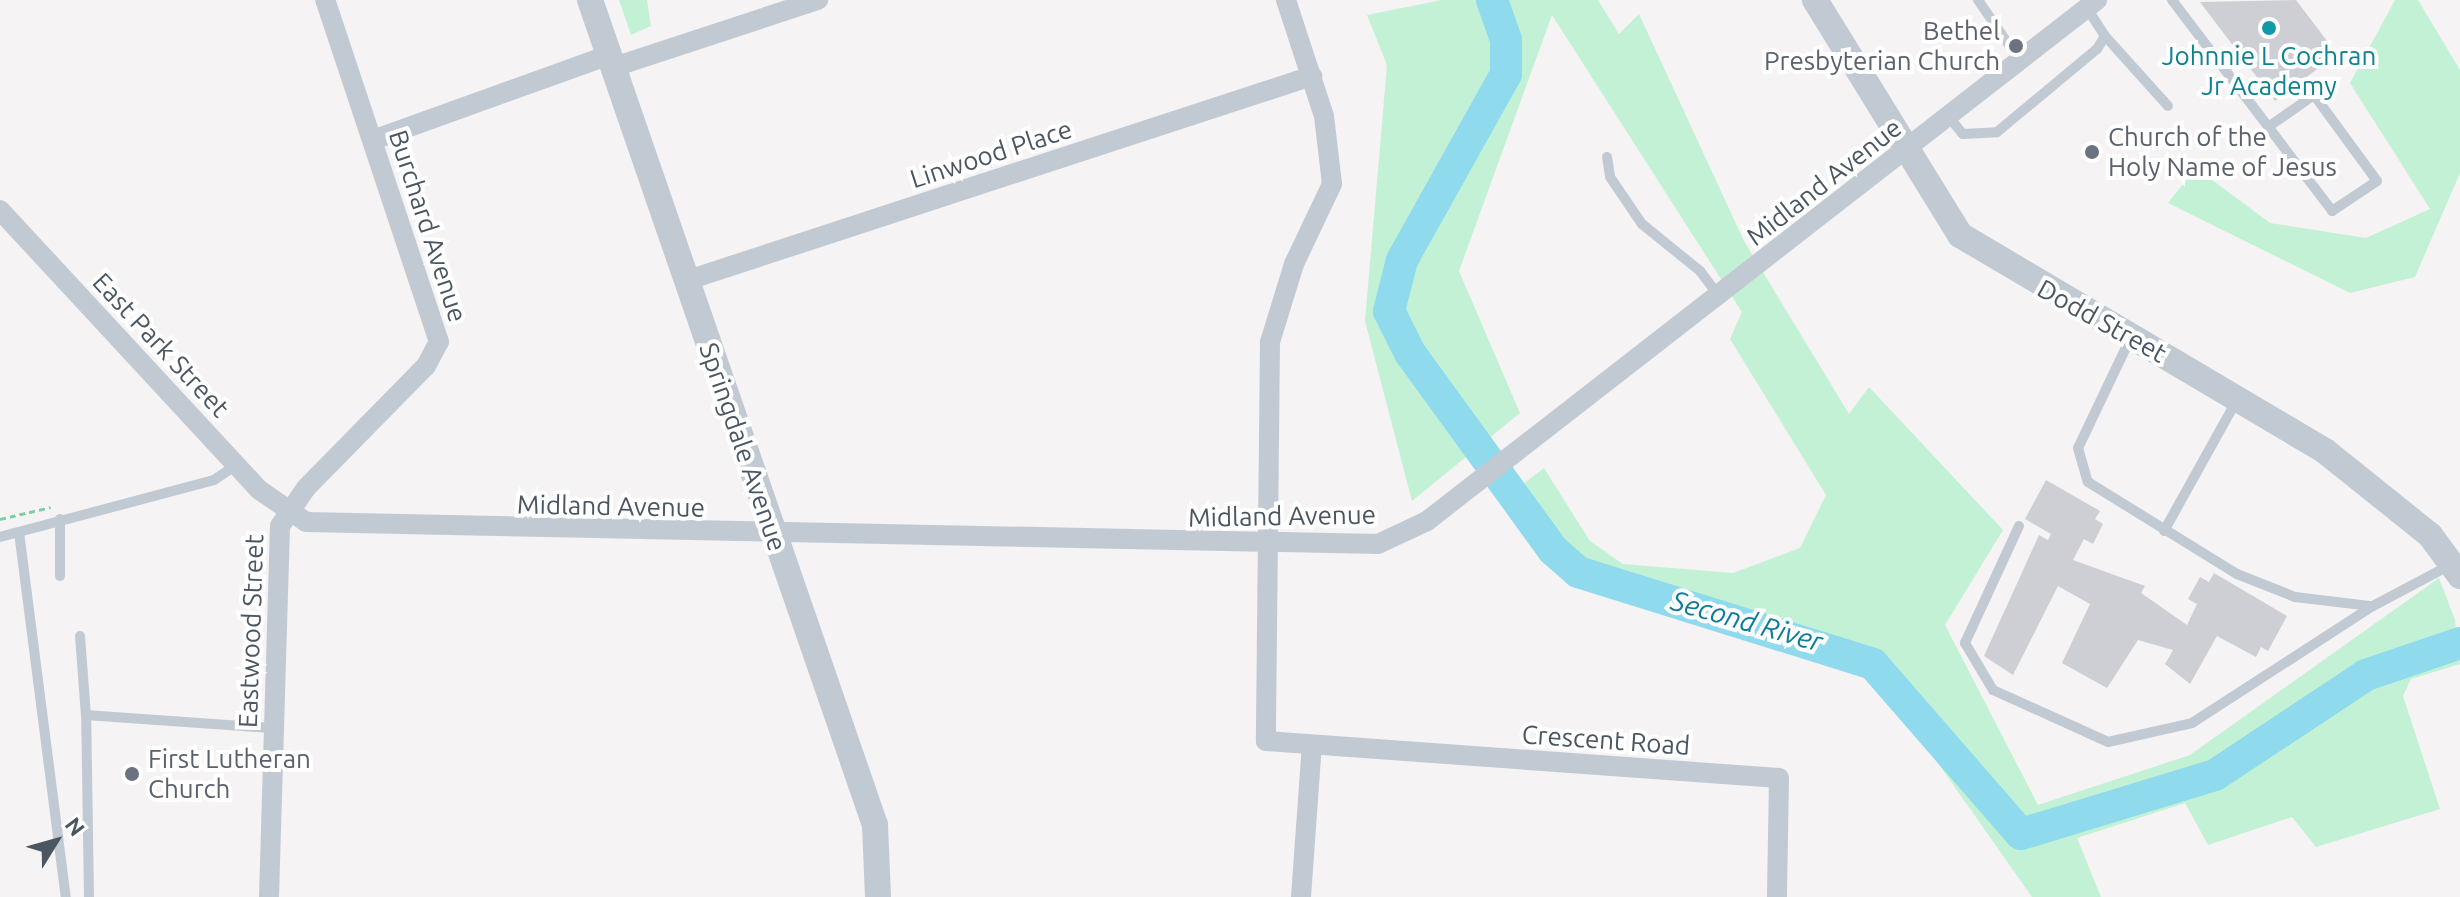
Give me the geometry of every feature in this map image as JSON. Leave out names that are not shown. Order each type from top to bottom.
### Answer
[{"type":"street","name":"Burchard Avenue","points":[[286,512],[426,366],[439,342],[325,0]]},
{"type":"street","name":"Springdale Avenue","points":[[590,0],[875,825],[878,897]]},
{"type":"street","points":[[373,140],[611,61],[818,0]]},
{"type":"street","points":[[1286,0],[1312,76],[1332,184],[1294,264],[1270,342],[1272,545],[1266,741],[1312,745],[1301,897]]},
{"type":"street","name":"Dodd Street","points":[[1815,0],[1903,153],[1945,217],[1977,250],[2239,397],[2325,451],[2430,535],[2458,564]]},
{"type":"street","name":"Midland Avenue","points":[[286,512],[329,526],[1272,545],[1395,540],[1506,461],[2092,4]]},
{"type":"street","name":"Linwood Place","points":[[685,281],[1312,76]]},
{"type":"street","name":"East Park Street","points":[[0,210],[236,465],[286,512]]},
{"type":"street","name":"Eastwood Street","points":[[269,897],[278,539],[286,512]]},
{"type":"street","name":"Crescent Road","points":[[1312,745],[1779,778],[1777,897]]},
{"type":"lane","points":[[1978,0],[2020,61]]},
{"type":"lane","points":[[2172,0],[2271,125],[2332,211],[2377,181],[2314,95],[2271,125]]},
{"type":"lane","points":[[2092,4],[2105,36],[2168,106]]},
{"type":"lane","points":[[1949,117],[1963,134],[1988,136],[2105,36]]},
{"type":"lane","points":[[1607,157],[1610,177],[1642,224],[1700,271],[1719,296]]},
{"type":"lane","points":[[2131,337],[2090,413],[2079,465],[2115,505],[2295,597],[2373,606]]},
{"type":"lane","points":[[2164,531],[2239,397]]},
{"type":"lane","points":[[0,537],[214,480],[236,465]]},
{"type":"lane","points":[[60,519],[60,576]]},
{"type":"lane","points":[[2019,526],[1965,643],[1993,690],[2108,742],[2192,723],[2373,606],[2458,564]]},
{"type":"lane","points":[[19,532],[66,897]]},
{"type":"lane","points":[[80,636],[86,715],[89,897]]},
{"type":"lane","points":[[86,715],[273,728]]},
{"type":"green space","points":[[619,0],[647,0],[651,26],[631,35]]},
{"type":"green space","points":[[1442,0],[1598,0],[1619,34],[1639,14],[1744,241],[1849,414],[1869,387],[2003,530],[1945,625],[2038,805],[2190,755],[2439,578],[2455,620],[2460,664],[2411,679],[2403,696],[2440,809],[2316,847],[2292,817],[2208,845],[2185,803],[2077,838],[2101,897],[2032,897],[1876,675],[1585,581],[1515,490],[1544,468],[1590,541],[1623,564],[1733,573],[1800,548],[1826,495],[1730,339],[1742,312],[1552,15],[1459,271],[1520,413],[1412,501],[1365,321],[1387,65],[1367,15]]},
{"type":"green space","points":[[2395,0],[2418,0],[2460,70],[2460,173],[2415,277],[2350,293],[2168,203],[2196,168],[2270,223],[2366,238],[2430,209],[2350,83]]},
{"type":"building","name":"Johnnie L Cochran Jr Academy","points":[[2296,0],[2337,54],[2275,101],[2200,2]]},
{"type":"building","points":[[2046,480],[2100,511],[2095,519],[2103,524],[2093,544],[2084,539],[2073,560],[2145,586],[2141,593],[2187,625],[2197,604],[2188,599],[2200,577],[2209,582],[2214,573],[2287,616],[2268,651],[2261,647],[2256,657],[2217,636],[2190,684],[2165,664],[2173,650],[2138,640],[2107,688],[2062,663],[2090,604],[2058,586],[2013,675],[1984,656],[2039,535],[2048,540],[2051,534],[2025,519]]},
{"type":"waterway","name":"Second River","points":[[1492,0],[1506,40],[1506,74],[1402,260],[1389,311],[1410,353],[1553,550],[1578,572],[1873,664],[2021,834],[2215,775],[2366,675],[2460,643]]},
{"type":"place","name":"Johnnie L Cochran Jr Academy","points":[[2269,28]]},
{"type":"place","name":"Bethel Presbyterian Church","points":[[2016,46]]},
{"type":"place","name":"Church of the Holy Name of Jesus","points":[[2092,152]]},
{"type":"place","name":"First Lutheran Church","points":[[132,774]]}]
